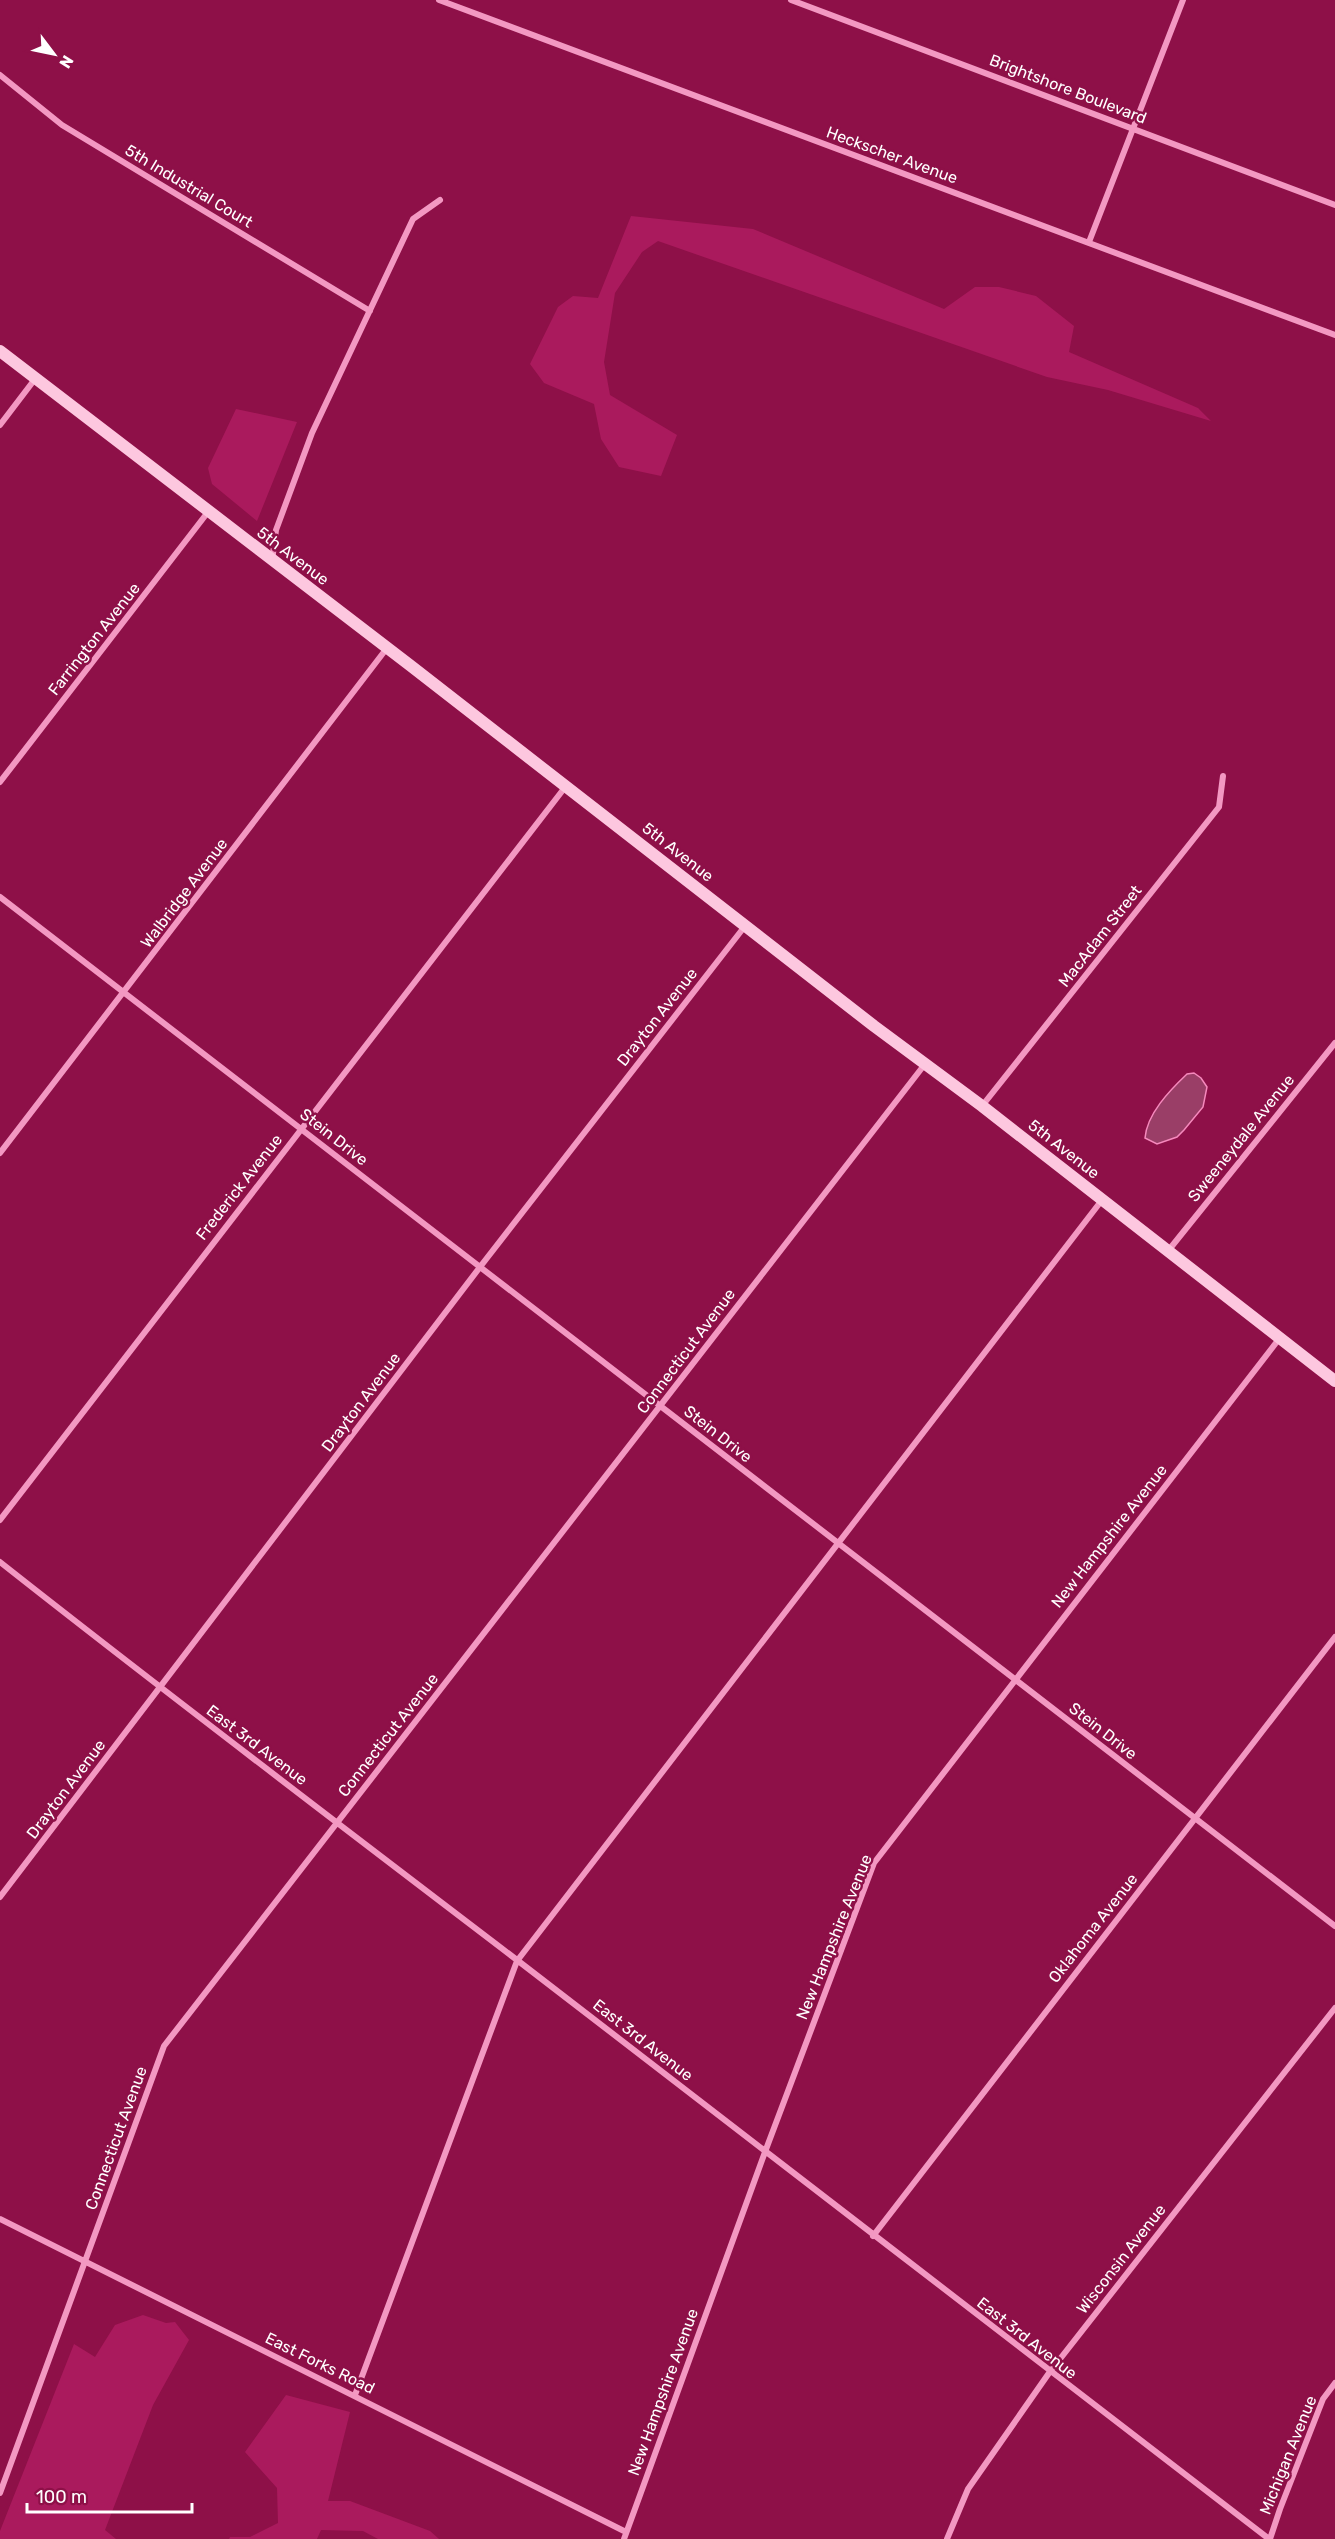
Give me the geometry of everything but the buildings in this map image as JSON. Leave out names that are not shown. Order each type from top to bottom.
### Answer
[{"type":"main road","name":"5th Avenue","points":[[0,351],[982,1106],[1335,1381]]},
{"type":"street","name":"Heckscher Avenue","points":[[439,0],[1335,335]]},
{"type":"street","name":"Brightshore Boulevard","points":[[791,0],[1335,205]]},
{"type":"street","points":[[1089,242],[1183,0]]},
{"type":"street","name":"5th Industrial Court","points":[[0,75],[62,125],[370,311]]},
{"type":"street","points":[[272,562],[276,530],[312,433],[413,219],[440,200]]},
{"type":"street","points":[[0,425],[35,379]]},
{"type":"street","name":"Farrington Avenue","points":[[0,782],[208,512]]},
{"type":"street","name":"Walbridge Avenue","points":[[0,1153],[125,993],[387,648]]},
{"type":"street","name":"MacAdam Street","points":[[982,1106],[1219,807],[1223,776]]},
{"type":"street","name":"Frederick Avenue","points":[[0,1520],[566,786]]},
{"type":"street","name":"Stein Drive","points":[[0,897],[1335,1926]]},
{"type":"street","name":"Drayton Avenue","points":[[0,1897],[480,1267],[746,925]]},
{"type":"street","name":"Sweeneydale Avenue","points":[[1168,1251],[1335,1043]]},
{"type":"street","name":"Connecticut Avenue","points":[[0,2493],[164,2046],[925,1064]]},
{"type":"street","points":[[355,2395],[517,1961],[1102,1200]]},
{"type":"street","name":"New Hampshire Avenue","points":[[625,2536],[765,2152],[874,1863],[1279,1339]]},
{"type":"street","name":"East 3rd Avenue","points":[[0,1562],[160,1688],[337,1822],[1049,2373],[1270,2539]]},
{"type":"street","name":"Oklahoma Avenue","points":[[873,2236],[1335,1637]]},
{"type":"street","name":"Wisconsin Avenue","points":[[947,2539],[968,2489],[1049,2373],[1335,2008]]},
{"type":"street","name":"East Forks Road","points":[[0,2220],[355,2395],[625,2536]]},
{"type":"street","name":"Michigan Avenue","points":[[1270,2539],[1323,2399],[1335,2383]]},
{"type":"shaded area","points":[[631,216],[753,229],[944,309],[975,287],[999,287],[1036,296],[1074,326],[1069,352],[1198,408],[1211,421],[1108,390],[1047,377],[658,241],[642,252],[615,293],[604,362],[610,395],[677,435],[661,476],[619,467],[601,439],[594,404],[544,383],[530,364],[558,307],[573,296],[598,298]]},
{"type":"shaded area","points":[[236,409],[297,422],[257,521],[212,484],[208,468]]},
{"type":"shaded area","points":[[1194,1073],[1207,1087],[1203,1107],[1177,1137],[1157,1144],[1145,1138],[1150,1120],[1160,1103],[1187,1074]]},
{"type":"shaded area","points":[[143,2315],[166,2323],[175,2322],[189,2340],[153,2405],[105,2530],[116,2539],[0,2539],[0,2531],[74,2344],[95,2357],[115,2325]]},
{"type":"shaded area","points":[[286,2395],[350,2412],[328,2501],[350,2501],[430,2531],[439,2539],[378,2539],[363,2531],[321,2530],[317,2539],[229,2539],[230,2537],[250,2537],[278,2523],[277,2488],[245,2452]]}]
